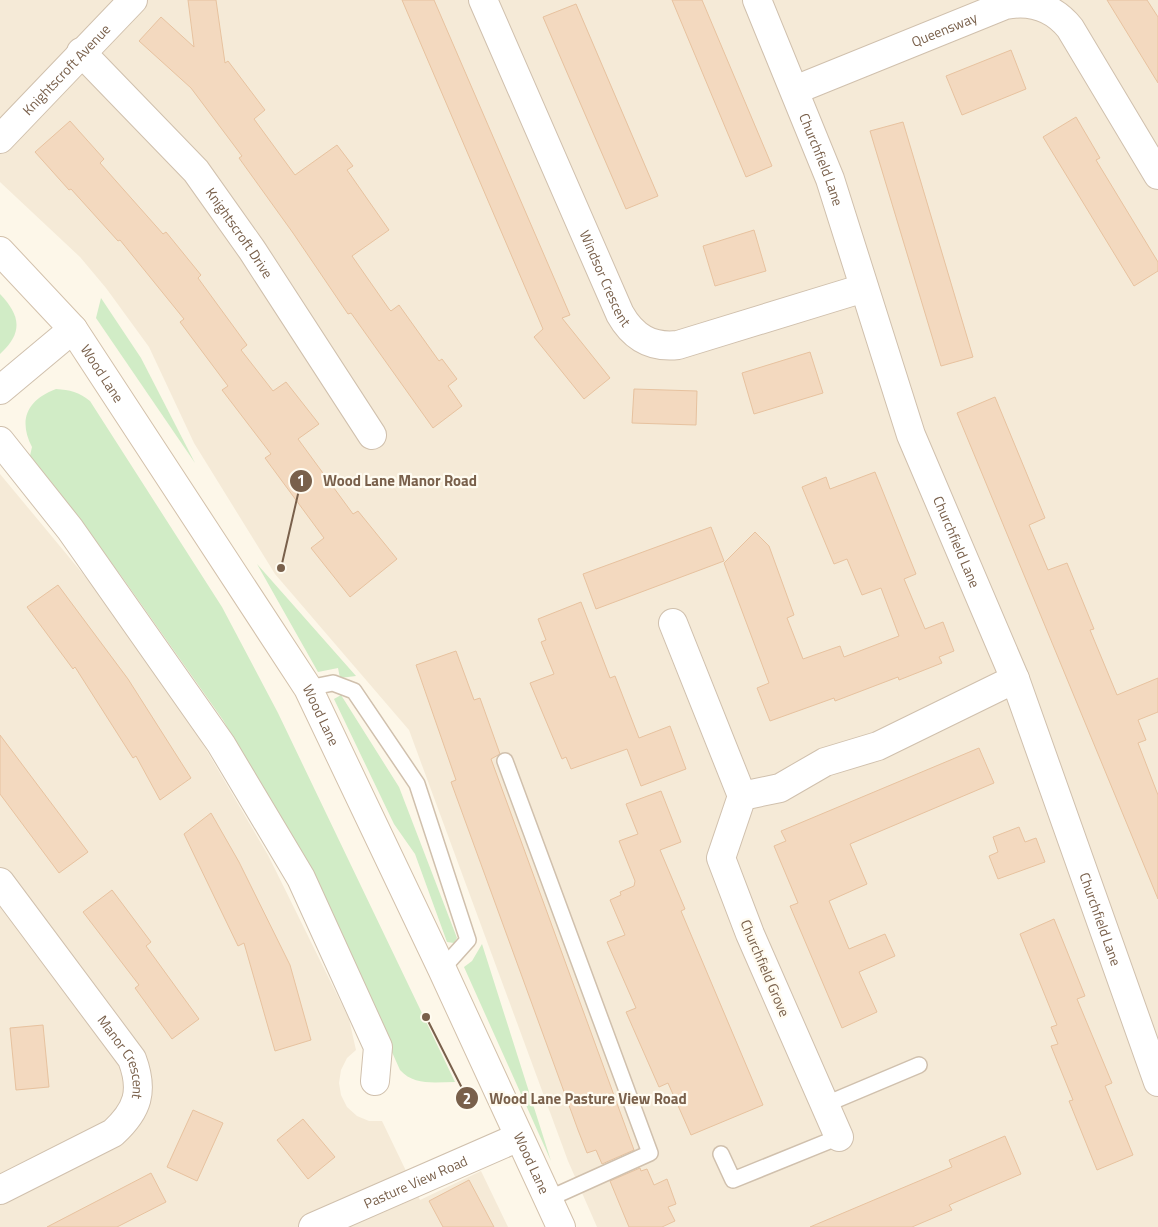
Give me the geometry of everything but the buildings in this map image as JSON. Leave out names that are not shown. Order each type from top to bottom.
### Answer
[{"type":"street","name":"Knightscroft Avenue","points":[[0,139],[81,52],[133,0]]},
{"type":"street","name":"Windsor Crescent","points":[[483,0],[620,314],[627,326],[637,336],[650,343],[664,346],[678,345],[864,288]]},
{"type":"street","name":"Churchfield Lane","points":[[757,0],[830,179],[912,435],[1015,679],[1158,1082]]},
{"type":"street","name":"Queensway","points":[[795,90],[1005,5],[1029,2],[1046,6],[1060,16],[1070,28],[1158,175]]},
{"type":"street","name":"Knightscroft Drive","points":[[81,52],[196,171],[252,250],[372,435]]},
{"type":"street","name":"Wood Lane","points":[[0,251],[73,329],[308,688],[442,969],[561,1227]]},
{"type":"street","points":[[0,390],[73,329]]},
{"type":"street","points":[[0,441],[70,529],[221,744],[301,878],[378,1047],[375,1081]]},
{"type":"street","points":[[673,623],[742,796],[780,788],[825,762],[878,746],[1015,679]]},
{"type":"street","name":"Churchfield Grove","points":[[742,796],[721,858],[750,934],[839,1138]]},
{"type":"street","name":"Manor Crescent","points":[[0,882],[132,1059],[139,1083],[134,1108],[125,1122],[113,1133],[0,1190]]},
{"type":"street","name":"Pasture View Road","points":[[313,1227],[519,1137]]},
{"type":"lane","points":[[308,688],[333,682],[354,691],[417,784],[468,940],[442,969]]},
{"type":"lane","points":[[505,761],[650,1153],[548,1199]]},
{"type":"lane","points":[[824,1105],[919,1065]]},
{"type":"lane","points":[[721,1154],[733,1180],[839,1138]]},
{"type":"shaded area","points":[[0,0],[1158,0],[1158,1227],[597,1227],[568,1161],[409,730],[275,574],[194,443],[149,347],[106,288],[80,257],[0,182]]},
{"type":"shaded area","points":[[0,474],[93,586],[190,722],[268,855],[349,1019],[356,1050],[347,1058],[341,1070],[339,1083],[341,1095],[347,1107],[357,1116],[369,1121],[382,1121],[420,1200],[481,1171],[508,1227],[0,1227]]},
{"type":"green space","points":[[0,294],[15,317],[16,332],[13,339],[0,354]]},
{"type":"green space","points":[[101,298],[141,358],[195,463],[96,318]]},
{"type":"green space","points":[[56,389],[74,392],[90,401],[222,607],[278,713],[455,1082],[418,1081],[400,1070],[311,872],[223,720],[122,577],[29,460],[32,447],[26,428],[28,412],[38,399]]},
{"type":"green space","points":[[257,564],[356,676],[340,678],[338,668],[318,672]]},
{"type":"green space","points":[[341,695],[399,787],[457,938],[454,943],[447,942],[415,854],[394,824],[334,699]]},
{"type":"green space","points":[[482,944],[551,1161],[464,967],[472,961]]},
{"type":"place","name":"Wood Lane Manor Road","points":[[281,568]]},
{"type":"place","name":"Wood Lane Pasture View Road","points":[[426,1017]]}]
